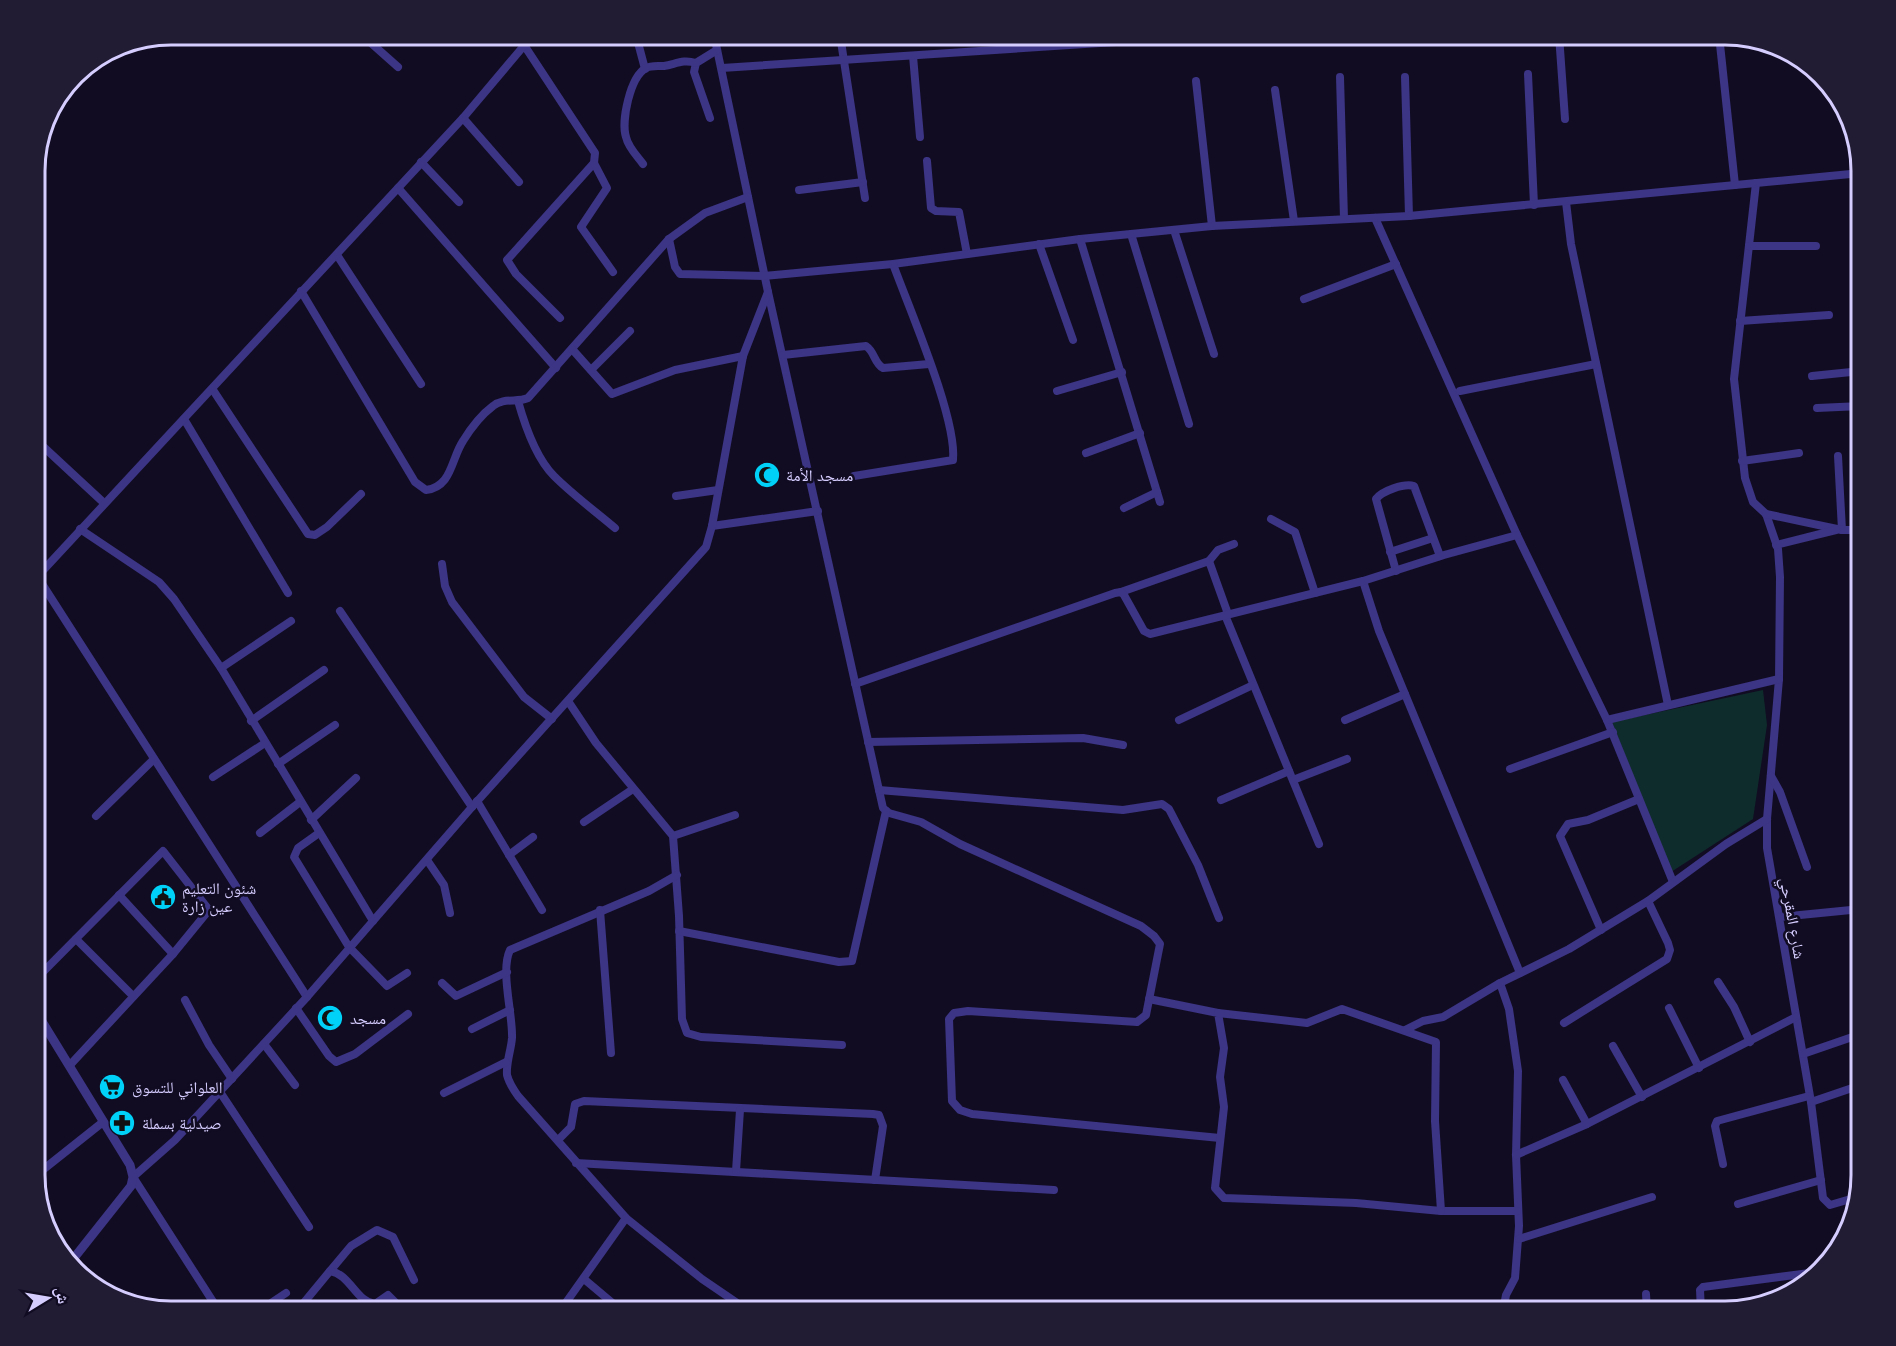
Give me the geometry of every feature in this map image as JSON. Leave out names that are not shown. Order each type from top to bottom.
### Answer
[{"type":"street","points":[[374,45],[398,67]]},
{"type":"street","points":[[45,567],[213,390],[301,291],[463,118],[524,45],[595,153],[594,163],[607,188],[581,227],[613,272]]},
{"type":"street","points":[[639,45],[645,69]]},
{"type":"street","points":[[679,931],[839,962],[852,961],[886,811],[868,742],[764,276],[716,45]]},
{"type":"street","points":[[841,45],[865,198]]},
{"type":"street","points":[[722,68],[1053,45]]},
{"type":"street","points":[[1560,45],[1565,119]]},
{"type":"street","points":[[1720,45],[1735,185]]},
{"type":"street","points":[[643,164],[628,143],[624,124],[630,93],[645,69],[679,61],[696,63],[717,50]]},
{"type":"street","points":[[913,56],[920,137]]},
{"type":"street","points":[[696,63],[694,72],[710,118]]},
{"type":"street","points":[[1528,74],[1534,205]]},
{"type":"street","points":[[1340,77],[1344,219]]},
{"type":"street","points":[[1405,77],[1409,216]]},
{"type":"street","points":[[1196,81],[1212,226]]},
{"type":"street","points":[[1275,90],[1294,221]]},
{"type":"street","points":[[463,118],[519,182]]},
{"type":"street","points":[[927,161],[931,208],[936,211],[959,212],[967,254]]},
{"type":"street","points":[[421,162],[459,202]]},
{"type":"street","points":[[560,318],[516,274],[507,260],[594,163]]},
{"type":"street","points":[[669,239],[675,267],[680,274],[764,276],[893,264],[1080,239],[1212,226],[1409,216],[1851,174]]},
{"type":"street","points":[[799,190],[863,182]]},
{"type":"street","name":"شارع المقرحي","points":[[1756,183],[1734,379],[1742,461],[1753,502],[1766,514],[1776,545],[1780,577],[1779,680],[1770,775],[1767,848],[1803,1054],[1823,1198],[1827,1204],[1849,1199]]},
{"type":"street","points":[[398,188],[556,368]]},
{"type":"street","points":[[301,291],[420,488],[434,489],[452,470],[461,443],[493,405],[506,400],[518,401],[528,398],[669,239],[705,213],[748,197]]},
{"type":"street","points":[[1566,202],[1571,244],[1668,705]]},
{"type":"street","points":[[1375,218],[1517,535],[1607,720],[1673,882]]},
{"type":"street","points":[[1174,230],[1214,354]]},
{"type":"street","points":[[1131,234],[1189,424]]},
{"type":"street","points":[[1080,239],[1160,502]]},
{"type":"street","points":[[1040,244],[1073,340]]},
{"type":"street","points":[[1749,246],[1816,246]]},
{"type":"street","points":[[337,255],[421,384]]},
{"type":"street","points":[[854,476],[953,460],[953,448],[946,415],[893,264]]},
{"type":"street","points":[[1304,299],[1396,264]]},
{"type":"street","points":[[75,1257],[131,1186],[133,1177],[160,1154],[220,1092],[307,997],[349,946],[706,547],[712,526],[743,356],[768,292]]},
{"type":"street","points":[[1740,321],[1829,315]]},
{"type":"street","points":[[591,370],[630,331]]},
{"type":"street","points":[[783,355],[866,346],[871,350],[878,365],[883,368],[929,364]]},
{"type":"street","points":[[572,348],[612,394],[675,370],[743,356]]},
{"type":"street","points":[[1460,391],[1596,364]]},
{"type":"street","points":[[1057,391],[1122,372]]},
{"type":"street","points":[[1812,376],[1851,372]]},
{"type":"street","points":[[213,390],[308,534],[319,533],[361,494]]},
{"type":"street","points":[[518,401],[523,418],[545,465],[555,477],[615,528]]},
{"type":"street","points":[[1817,408],[1851,406]]},
{"type":"street","points":[[184,419],[288,593]]},
{"type":"street","points":[[1086,453],[1140,433]]},
{"type":"street","points":[[45,451],[104,503]]},
{"type":"street","points":[[1742,461],[1799,453]]},
{"type":"street","points":[[1838,456],[1840,530]]},
{"type":"street","points":[[1396,571],[1376,499],[1380,494],[1408,484],[1414,486],[1440,556]]},
{"type":"street","points":[[676,496],[718,490]]},
{"type":"street","points":[[1124,508],[1157,492]]},
{"type":"street","points":[[712,526],[818,511]]},
{"type":"street","points":[[1766,514],[1840,530],[1851,530]]},
{"type":"street","points":[[1271,519],[1294,532],[1315,593]]},
{"type":"street","points":[[80,528],[167,590],[221,668],[373,921]]},
{"type":"street","points":[[1776,545],[1840,530]]},
{"type":"street","points":[[1121,592],[1147,633],[1163,632],[1363,581],[1440,556],[1517,535]]},
{"type":"street","points":[[1390,552],[1433,538]]},
{"type":"street","points":[[855,684],[1093,599],[1121,592],[1209,561],[1218,550],[1234,544]]},
{"type":"street","points":[[1209,561],[1253,685],[1318,844]]},
{"type":"street","points":[[441,564],[445,586],[452,602],[524,697],[552,719]]},
{"type":"street","points":[[1363,581],[1405,694],[1520,973]]},
{"type":"street","points":[[45,591],[307,997]]},
{"type":"street","points":[[340,610],[475,804],[542,910]]},
{"type":"street","points":[[221,668],[291,621]]},
{"type":"street","points":[[251,721],[324,670]]},
{"type":"street","points":[[1607,720],[1779,680]]},
{"type":"street","points":[[1179,720],[1253,685]]},
{"type":"street","points":[[1345,720],[1405,694]]},
{"type":"street","points":[[568,701],[596,742],[673,836],[677,875],[682,1019],[687,1033],[701,1037],[842,1045]]},
{"type":"street","points":[[278,764],[334,725]]},
{"type":"street","points":[[1510,769],[1612,732]]},
{"type":"street","points":[[868,742],[1083,738],[1123,745]]},
{"type":"street","points":[[213,777],[265,743]]},
{"type":"street","points":[[96,816],[153,759]]},
{"type":"street","points":[[1293,780],[1347,759]]},
{"type":"street","points":[[1221,800],[1289,771]]},
{"type":"street","points":[[1770,775],[1780,792],[1807,867]]},
{"type":"street","points":[[311,820],[356,778]]},
{"type":"street","points":[[584,822],[633,789]]},
{"type":"street","points":[[879,790],[1123,810],[1162,804],[1169,809],[1198,865],[1219,918]]},
{"type":"street","points":[[1601,930],[1560,836],[1568,824],[1588,820],[1639,799]]},
{"type":"street","points":[[260,833],[300,802]]},
{"type":"street","points":[[886,811],[921,822],[960,844],[1150,931],[1158,940],[1161,948],[1144,1018],[1129,1022],[968,1011],[954,1013],[950,1019],[949,1045],[952,1097],[955,1106],[960,1110],[981,1116],[1220,1138]]},
{"type":"street","points":[[673,836],[735,814]]},
{"type":"street","points":[[1405,1030],[1423,1021],[1443,1017],[1500,983],[1569,949],[1648,901],[1767,819]]},
{"type":"street","points":[[319,833],[298,848],[294,857],[349,946],[387,986],[407,973]]},
{"type":"street","points":[[509,855],[533,837]]},
{"type":"street","points":[[45,970],[163,850],[209,910],[173,954],[70,1065]]},
{"type":"street","points":[[427,860],[444,885],[450,913]]},
{"type":"street","points":[[677,875],[649,891],[514,946],[507,956],[512,1037],[506,1062],[511,1086],[626,1218],[702,1279],[734,1301]]},
{"type":"street","points":[[119,895],[173,954]]},
{"type":"street","points":[[1563,1023],[1667,959],[1670,950],[1668,943],[1648,901]]},
{"type":"street","points":[[600,910],[611,1053]]},
{"type":"street","points":[[1780,917],[1851,910]]},
{"type":"street","points":[[76,939],[134,996]]},
{"type":"street","points":[[442,983],[456,996],[507,972]]},
{"type":"street","points":[[1718,982],[1734,1007],[1750,1042]]},
{"type":"street","points":[[1500,983],[1516,1047],[1519,1239],[1515,1278],[1505,1301]]},
{"type":"street","points":[[1149,999],[1218,1013],[1307,1023],[1342,1009],[1436,1042],[1435,1121],[1441,1211]]},
{"type":"street","points":[[185,1000],[209,1045],[232,1079]]},
{"type":"street","points":[[296,1008],[329,1056],[336,1062],[355,1054],[408,1014]]},
{"type":"street","points":[[1669,1008],[1699,1068]]},
{"type":"street","points":[[472,1029],[510,1010]]},
{"type":"street","points":[[1218,1013],[1224,1048],[1220,1077],[1224,1107],[1215,1188],[1224,1198],[1356,1203],[1441,1211],[1517,1212]]},
{"type":"street","points":[[1516,1155],[1642,1097],[1796,1017]]},
{"type":"street","points":[[45,1028],[70,1065],[130,1165],[133,1177],[213,1301]]},
{"type":"street","points":[[1803,1054],[1851,1038]]},
{"type":"street","points":[[264,1044],[295,1085]]},
{"type":"street","points":[[1613,1046],[1642,1097]]},
{"type":"street","points":[[444,1093],[506,1062]]},
{"type":"street","points":[[1563,1080],[1587,1124]]},
{"type":"street","points":[[1723,1164],[1715,1126],[1717,1121],[1851,1088]]},
{"type":"street","points":[[220,1092],[309,1227]]},
{"type":"street","points":[[558,1140],[571,1127],[573,1108],[579,1102],[879,1115],[884,1126],[875,1180]]},
{"type":"street","points":[[736,1171],[740,1110]]},
{"type":"street","points":[[45,1168],[103,1122]]},
{"type":"street","points":[[576,1162],[1054,1190]]},
{"type":"street","points":[[1738,1204],[1821,1180]]},
{"type":"street","points":[[1519,1239],[1652,1197]]},
{"type":"street","points":[[568,1301],[626,1218]]},
{"type":"street","points":[[305,1301],[351,1246],[377,1230],[393,1237],[414,1280]]},
{"type":"street","points":[[330,1270],[341,1274],[366,1301]]},
{"type":"street","points":[[1701,1301],[1700,1290],[1703,1287],[1803,1274]]},
{"type":"street","points":[[584,1279],[610,1301]]},
{"type":"street","points":[[274,1301],[286,1293]]},
{"type":"street","points":[[1646,1294],[1646,1301]]},
{"type":"street","points":[[382,1301],[388,1295],[394,1301]]},
{"type":"green space","points":[[1763,690],[1767,725],[1753,819],[1671,872],[1612,722]]},
{"type":"place","name":"مسجد الأمة","points":[[767,475]]},
{"type":"place","name":"شئون التعليم عين زارة","points":[[163,897]]},
{"type":"place","name":"مسجد","points":[[330,1018]]},
{"type":"place","name":"العلواني للتسوق","points":[[112,1087]]},
{"type":"place","name":"صيدلية بسملة","points":[[122,1123]]}]
